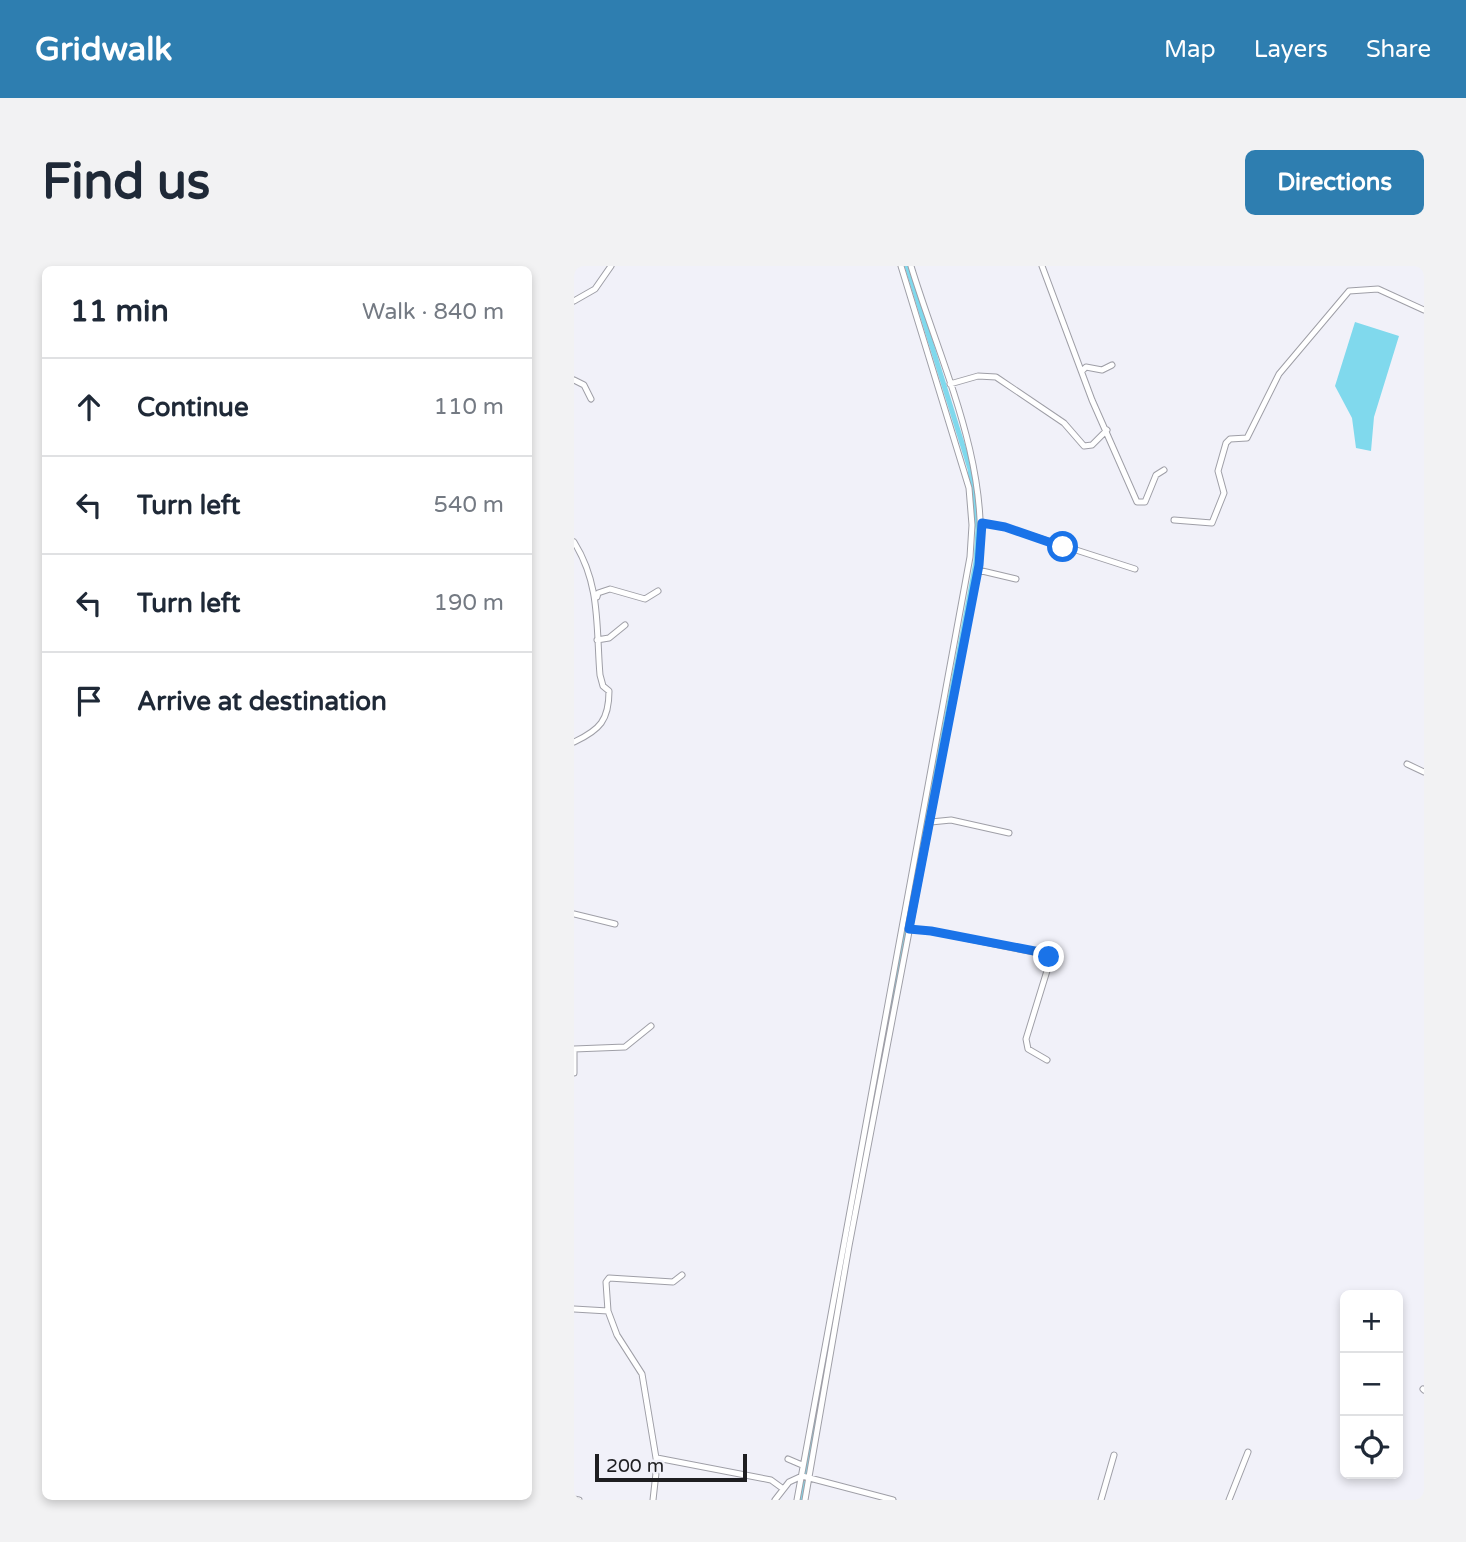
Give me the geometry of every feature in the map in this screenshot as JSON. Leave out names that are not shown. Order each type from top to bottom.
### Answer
[{"type":"street","points":[[574,301],[595,289],[611,266]]},
{"type":"street","points":[[805,1500],[802,1465],[970,557],[970,488],[901,266]]},
{"type":"street","points":[[797,1500],[804,1476],[978,570],[982,523],[979,493],[950,384],[911,266]]},
{"type":"street","points":[[1042,266],[1082,371],[1137,502],[1145,502],[1157,475],[1164,470]]},
{"type":"street","points":[[1174,520],[1212,523],[1224,495],[1218,471],[1226,443],[1230,439],[1247,438],[1279,374],[1349,291],[1378,289],[1424,310]]},
{"type":"street","points":[[1082,371],[1086,367],[1102,370],[1112,365]]},
{"type":"street","points":[[950,384],[978,376],[996,377],[1048,411],[1084,446],[1092,445],[1107,430]]},
{"type":"street","points":[[574,380],[584,385],[591,399]]},
{"type":"street","points":[[982,523],[1005,527],[1135,569]]},
{"type":"street","points":[[574,542],[590,577],[596,600],[600,631],[597,640],[600,675],[603,686],[609,691],[607,715],[594,732],[574,742]]},
{"type":"street","points":[[978,570],[1016,579]]},
{"type":"street","points":[[596,600],[598,593],[610,589],[645,599],[658,591]]},
{"type":"street","points":[[597,640],[609,638],[625,625]]},
{"type":"street","points":[[1407,764],[1424,772]]},
{"type":"street","points":[[931,822],[951,820],[1009,833]]},
{"type":"street","points":[[574,914],[615,924]]},
{"type":"street","points":[[909,929],[1048,955],[1047,972],[1026,1039],[1028,1049],[1047,1060]]},
{"type":"street","points":[[574,1073],[574,1049],[625,1047],[651,1026]]},
{"type":"street","points":[[653,1500],[657,1458],[642,1374],[617,1335],[608,1311],[606,1282],[609,1278],[673,1282],[682,1275]]},
{"type":"street","points":[[574,1309],[608,1311]]},
{"type":"street","points":[[1229,1500],[1248,1452]]},
{"type":"street","points":[[1101,1500],[1114,1455]]},
{"type":"street","points":[[657,1458],[771,1480],[782,1488]]},
{"type":"street","points":[[788,1459],[802,1465]]},
{"type":"street","points":[[775,1500],[782,1488],[804,1476],[893,1500]]},
{"type":"water","points":[[1355,322],[1399,336],[1374,417],[1371,451],[1356,448],[1352,418],[1335,386]]},
{"type":"waterway","points":[[850,1228],[976,562],[978,530],[970,469],[907,266]]},
{"type":"waterway","points":[[842,1269],[846,1248]]},
{"type":"waterway","points":[[801,1500],[814,1420]]},
{"type":"route","points":[[1049,957],[1045,953],[909,929],[979,565],[982,523],[1005,527],[1063,547]]}]
